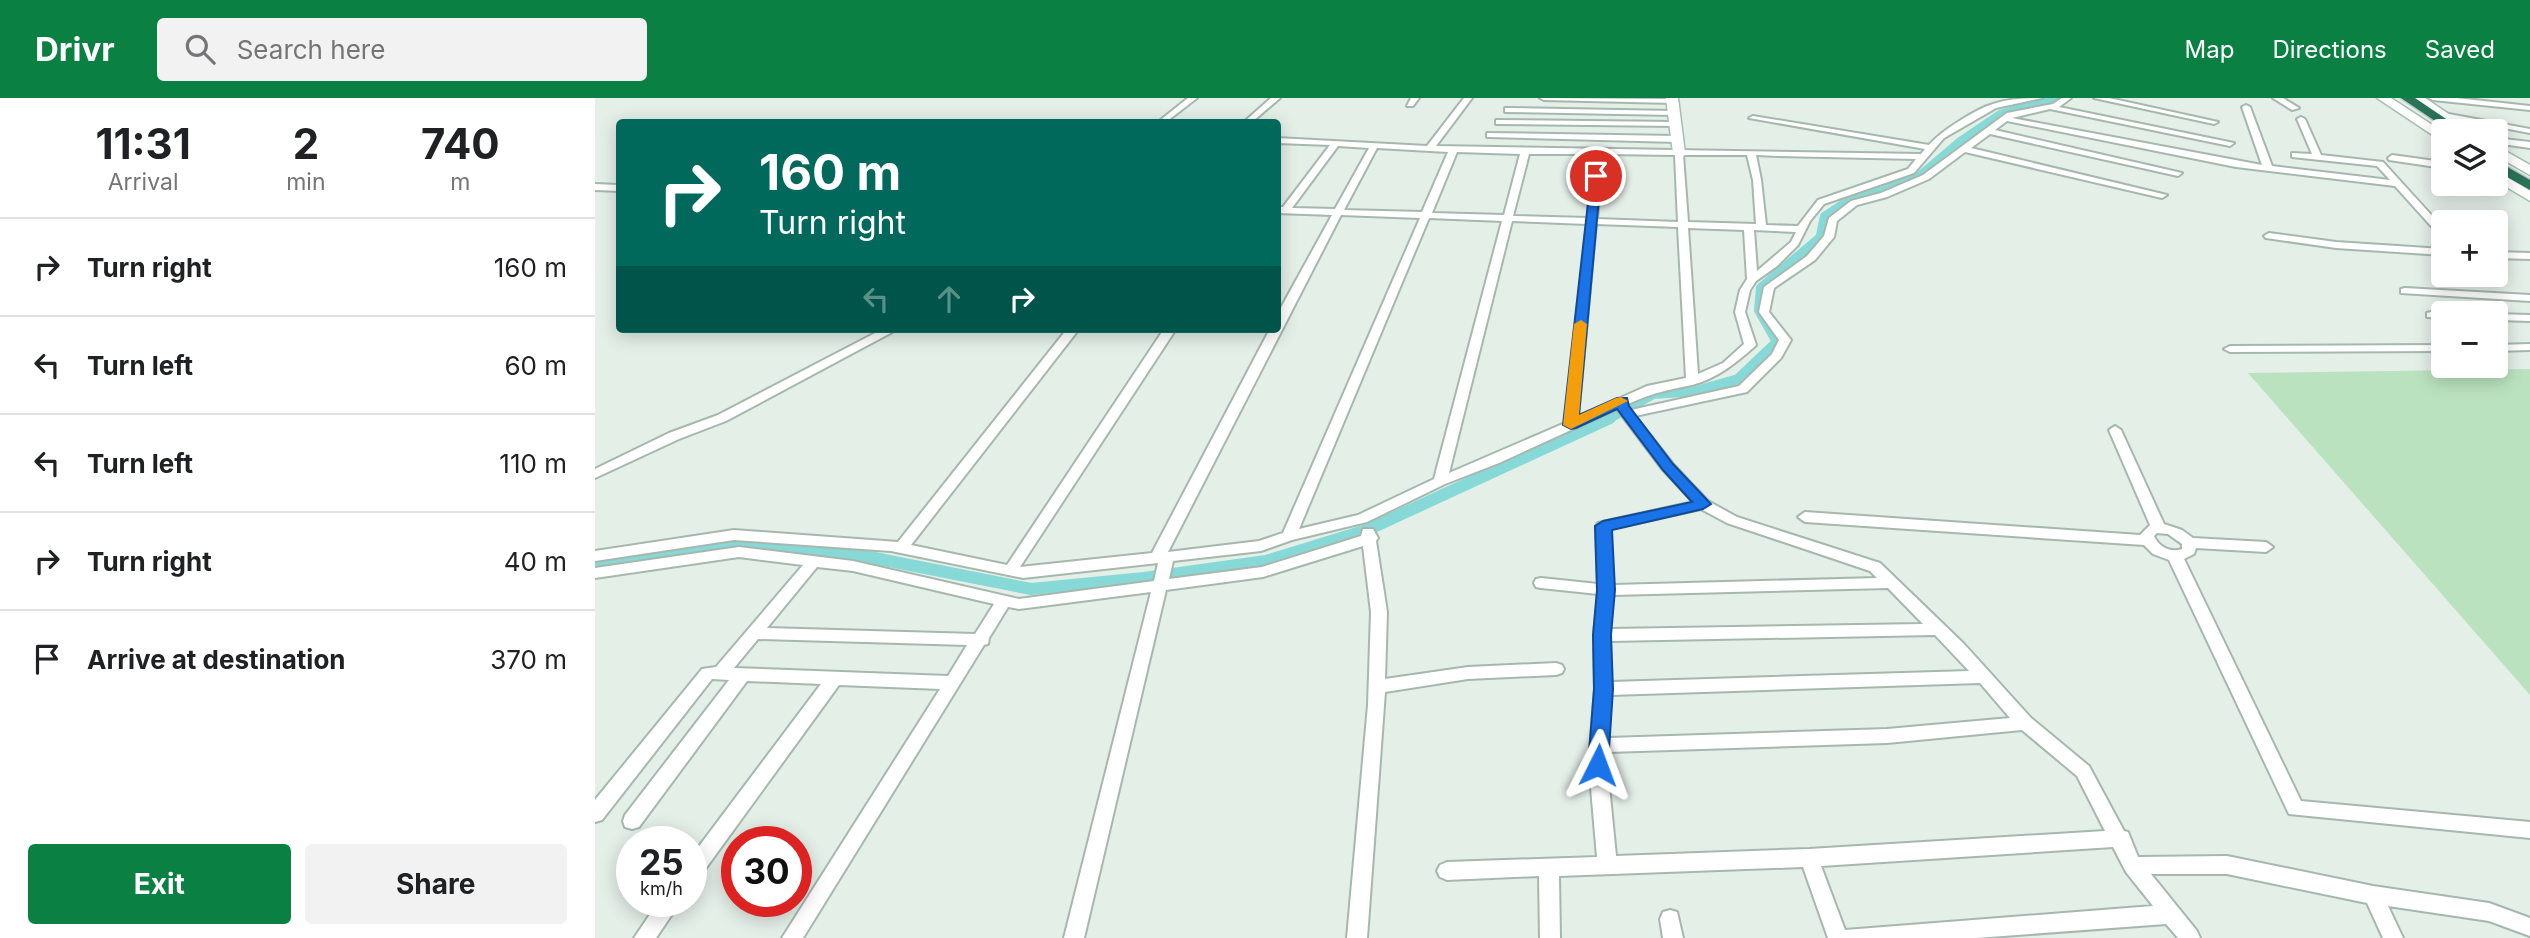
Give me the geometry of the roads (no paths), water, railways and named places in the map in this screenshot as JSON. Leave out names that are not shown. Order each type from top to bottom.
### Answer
[{"type":"highway","points":[[2396,98],[2431,121]]},
{"type":"highway","points":[[2407,98],[2439,119]]},
{"type":"highway","points":[[2508,164],[2530,178]]},
{"type":"highway","points":[[2508,172],[2530,187]]},
{"type":"street","points":[[1166,119],[1193,98]]},
{"type":"street","points":[[1252,119],[1276,98]]},
{"type":"street","points":[[1430,148],[1468,98]]},
{"type":"street","points":[[1479,151],[1517,98]]},
{"type":"street","points":[[1544,98],[1674,109]]},
{"type":"street","points":[[1624,407],[1651,389],[1692,381],[1727,365],[1750,345],[1740,312],[1745,290],[1752,279],[1795,243],[1806,220],[1821,202],[1911,171],[1941,135],[1994,106],[2038,98]]},
{"type":"street","points":[[595,573],[739,552],[853,566],[1019,604],[1159,588],[1263,572],[1366,527],[1440,481],[1571,425],[1624,407],[1743,389],[1777,356],[1785,340],[1764,312],[1769,287],[1811,258],[1829,237],[1832,220],[1838,213],[1854,203],[1884,195],[1926,177],[2006,119],[2050,107],[2067,98]]},
{"type":"street","points":[[2098,98],[2214,122]]},
{"type":"street","points":[[2277,98],[2295,108]]},
{"type":"street","points":[[2383,98],[2431,130]]},
{"type":"street","points":[[2417,98],[2449,119]]},
{"type":"street","points":[[2434,98],[2530,108]]},
{"type":"street","points":[[2050,107],[2229,143]]},
{"type":"street","points":[[2246,107],[2268,168]]},
{"type":"street","points":[[1508,110],[1674,109]]},
{"type":"street","points":[[1499,122],[1674,109]]},
{"type":"street","points":[[1674,109],[1692,381]]},
{"type":"street","points":[[2441,114],[2530,131]]},
{"type":"street","points":[[1753,118],[1928,153]]},
{"type":"street","points":[[2006,119],[2268,168],[2399,184]]},
{"type":"street","points":[[2301,119],[2319,157]]},
{"type":"street","points":[[1989,131],[2178,173]]},
{"type":"street","points":[[1490,135],[1677,139]]},
{"type":"street","points":[[1281,140],[1525,152],[1928,153]]},
{"type":"street","points":[[1282,210],[1336,142]]},
{"type":"street","points":[[2508,142],[2530,145]]},
{"type":"street","points":[[1281,319],[1336,212],[1375,144]]},
{"type":"street","points":[[1289,536],[1454,149]]},
{"type":"street","points":[[1964,149],[2162,195]]},
{"type":"street","points":[[1440,481],[1525,152]]},
{"type":"street","points":[[1571,425],[1599,153]]},
{"type":"street","points":[[1751,153],[1762,227]]},
{"type":"street","points":[[2295,155],[2378,163],[2431,220]]},
{"type":"street","points":[[2508,157],[2530,171]]},
{"type":"street","points":[[2392,158],[2431,163]]},
{"type":"street","points":[[1911,171],[1926,177]]},
{"type":"street","points":[[2508,175],[2512,175]]},
{"type":"street","points":[[2508,182],[2530,197]]},
{"type":"street","points":[[595,187],[616,188]]},
{"type":"street","points":[[1282,210],[1803,229]]},
{"type":"street","points":[[1749,227],[1752,279]]},
{"type":"street","points":[[2269,236],[2336,245],[2431,251]]},
{"type":"street","points":[[2508,255],[2530,256]]},
{"type":"street","points":[[2405,291],[2530,298]]},
{"type":"street","points":[[2508,317],[2530,318]]},
{"type":"street","points":[[595,474],[674,436],[722,418],[884,333]]},
{"type":"street","points":[[901,548],[1070,333]]},
{"type":"street","points":[[1010,571],[1167,333]]},
{"type":"street","points":[[1074,938],[1159,588],[1162,557],[1274,333]]},
{"type":"street","points":[[2230,349],[2431,348]]},
{"type":"street","points":[[2508,348],[2530,348]]},
{"type":"street","points":[[1624,407],[1668,467],[1703,504],[1732,520],[1875,567],[1938,629],[2025,723],[2083,771],[2121,838],[2133,866],[2190,938]]},
{"type":"street","points":[[2115,430],[2159,528]]},
{"type":"street","points":[[1607,866],[1598,765],[1606,590],[1603,526],[1703,504]]},
{"type":"street","points":[[1805,517],[2147,540],[2156,549],[2175,555],[2186,554],[2189,551],[2189,543]]},
{"type":"street","points":[[595,556],[734,535],[901,548],[1023,573],[1261,546],[1289,536],[1366,527]]},
{"type":"street","points":[[1357,938],[1377,687],[1379,612],[1366,527]]},
{"type":"street","points":[[2147,540],[2149,532],[2159,528],[2174,531],[2189,543],[2266,547]]},
{"type":"street","points":[[2175,555],[2295,808],[2530,830]]},
{"type":"street","points":[[720,674],[814,561]]},
{"type":"street","points":[[1541,583],[1606,590],[1892,583]]},
{"type":"street","points":[[792,938],[1003,602]]},
{"type":"street","points":[[1602,635],[1938,629]]},
{"type":"street","points":[[754,633],[981,640]]},
{"type":"street","points":[[1377,687],[1468,673],[1556,668]]},
{"type":"street","points":[[595,814],[708,673],[953,683]]},
{"type":"street","points":[[632,821],[742,675]]},
{"type":"street","points":[[1603,689],[1982,677]]},
{"type":"street","points":[[707,851],[835,679]]},
{"type":"street","points":[[1599,746],[1887,736],[2025,723]]},
{"type":"street","points":[[1447,871],[1809,858],[2121,838]]},
{"type":"street","points":[[1809,858],[1838,938]]},
{"type":"street","points":[[2133,866],[2227,865],[2373,895],[2489,912],[2530,927]]},
{"type":"street","points":[[1549,867],[1550,938]]},
{"type":"street","points":[[2373,895],[2393,938]]},
{"type":"street","points":[[1849,938],[2171,914]]},
{"type":"street","points":[[643,938],[659,917]]},
{"type":"waterway","points":[[1819,239],[1824,216],[1850,199],[1883,190],[1920,175],[1960,141],[2000,114],[2054,98]]},
{"type":"waterway","points":[[1608,419],[1653,394],[1696,391],[1738,379],[1777,342],[1759,310],[1761,288],[1819,239]]},
{"type":"waterway","points":[[595,566],[720,544],[859,555],[1031,589],[1144,578],[1266,561],[1367,530],[1608,419]]}]
